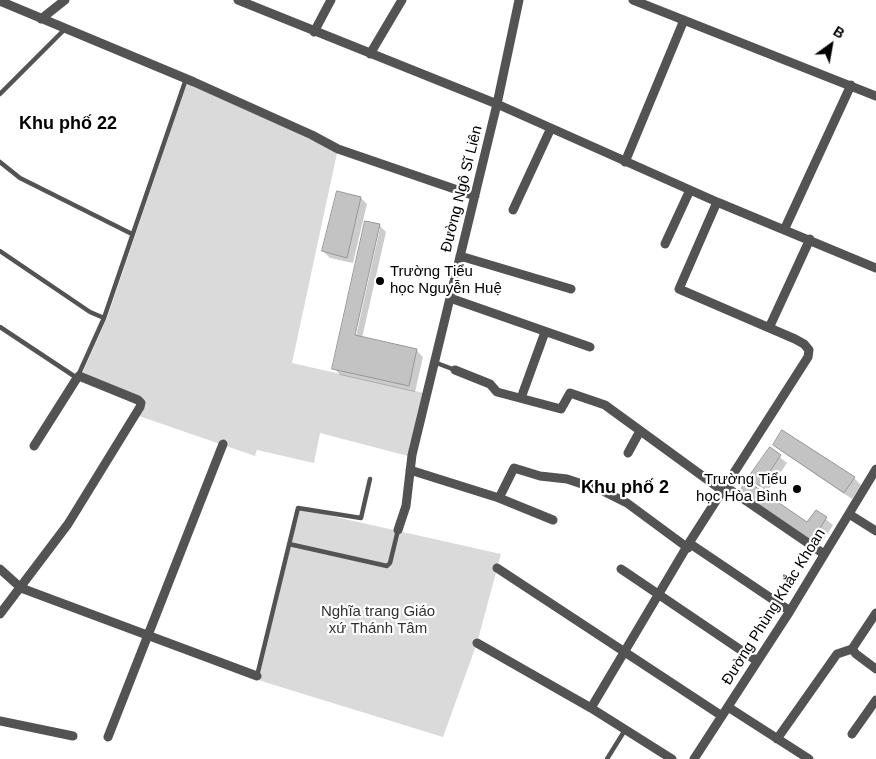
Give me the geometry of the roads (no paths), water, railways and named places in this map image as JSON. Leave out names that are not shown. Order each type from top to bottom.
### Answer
[{"type":"street","points":[[0,0],[186,79],[312,135],[338,149],[475,196]]},
{"type":"street","points":[[41,19],[65,0]]},
{"type":"street","points":[[238,0],[497,104],[717,202],[785,228],[876,268]]},
{"type":"street","points":[[314,32],[331,0]]},
{"type":"street","points":[[370,54],[402,0]]},
{"type":"street","name":"Đường Ngô Sĩ Liên","points":[[398,530],[406,506],[410,470],[434,362],[497,104],[519,0]]},
{"type":"street","points":[[633,0],[875,93]]},
{"type":"street","points":[[625,162],[684,20]]},
{"type":"street","points":[[785,228],[851,85]]},
{"type":"street","points":[[512,210],[551,128]]},
{"type":"street","points":[[665,244],[690,190]]},
{"type":"street","points":[[591,708],[657,595],[808,357],[809,350],[804,344],[679,289],[717,202]]},
{"type":"street","points":[[769,328],[810,239]]},
{"type":"street","points":[[460,256],[572,289]]},
{"type":"street","points":[[450,298],[590,347]]},
{"type":"street","points":[[520,398],[544,332]]},
{"type":"street","points":[[455,370],[490,384],[497,392],[561,409],[570,393],[605,405],[725,489],[824,554]]},
{"type":"street","points":[[0,614],[68,524],[141,403],[138,400],[78,377],[34,446]]},
{"type":"street","points":[[628,453],[640,431]]},
{"type":"street","points":[[108,737],[223,444]]},
{"type":"street","points":[[500,498],[514,468],[540,476],[566,479],[602,491],[627,503],[688,545],[790,610]]},
{"type":"street","name":"Đường Phùng Khắc Khoan","points":[[694,759],[790,610],[876,469]]},
{"type":"street","points":[[410,470],[500,498],[553,520]]},
{"type":"street","points":[[848,514],[876,531]]},
{"type":"street","points":[[497,568],[722,716]]},
{"type":"street","points":[[0,569],[21,588],[257,676]]},
{"type":"street","points":[[621,569],[757,662]]},
{"type":"street","points":[[777,739],[837,654],[852,649],[876,613]]},
{"type":"street","points":[[477,643],[591,708],[672,759]]},
{"type":"street","points":[[852,649],[876,670]]},
{"type":"street","points":[[852,734],[876,700]]},
{"type":"street","points":[[728,707],[809,759]]},
{"type":"street","points":[[0,721],[73,736]]},
{"type":"lane","points":[[0,94],[65,29]]},
{"type":"lane","points":[[0,327],[78,377],[104,318],[186,79]]},
{"type":"lane","points":[[0,162],[20,178],[132,234]]},
{"type":"lane","points":[[0,251],[90,312],[104,318]]},
{"type":"lane","points":[[434,362],[455,370]]},
{"type":"lane","points":[[257,676],[298,508],[361,518],[370,479]]},
{"type":"lane","points":[[290,544],[387,566],[390,563],[398,530]]},
{"type":"lane","points":[[607,759],[625,730]]},
{"type":"place","name":"Trường Tiểu học Nguyễn Huệ","points":[[380,281]]},
{"type":"place","name":"Trường Tiểu học Hòa Bình","points":[[797,489]]},
{"type":"district","name":"Khu phố 22","points":[[68,124]]},
{"type":"district","name":"Khu phố 2","points":[[625,488]]},
{"type":"park label","name":"Nghĩa trang Giáo xứ Thánh Tâm","points":[[378,620]]}]
